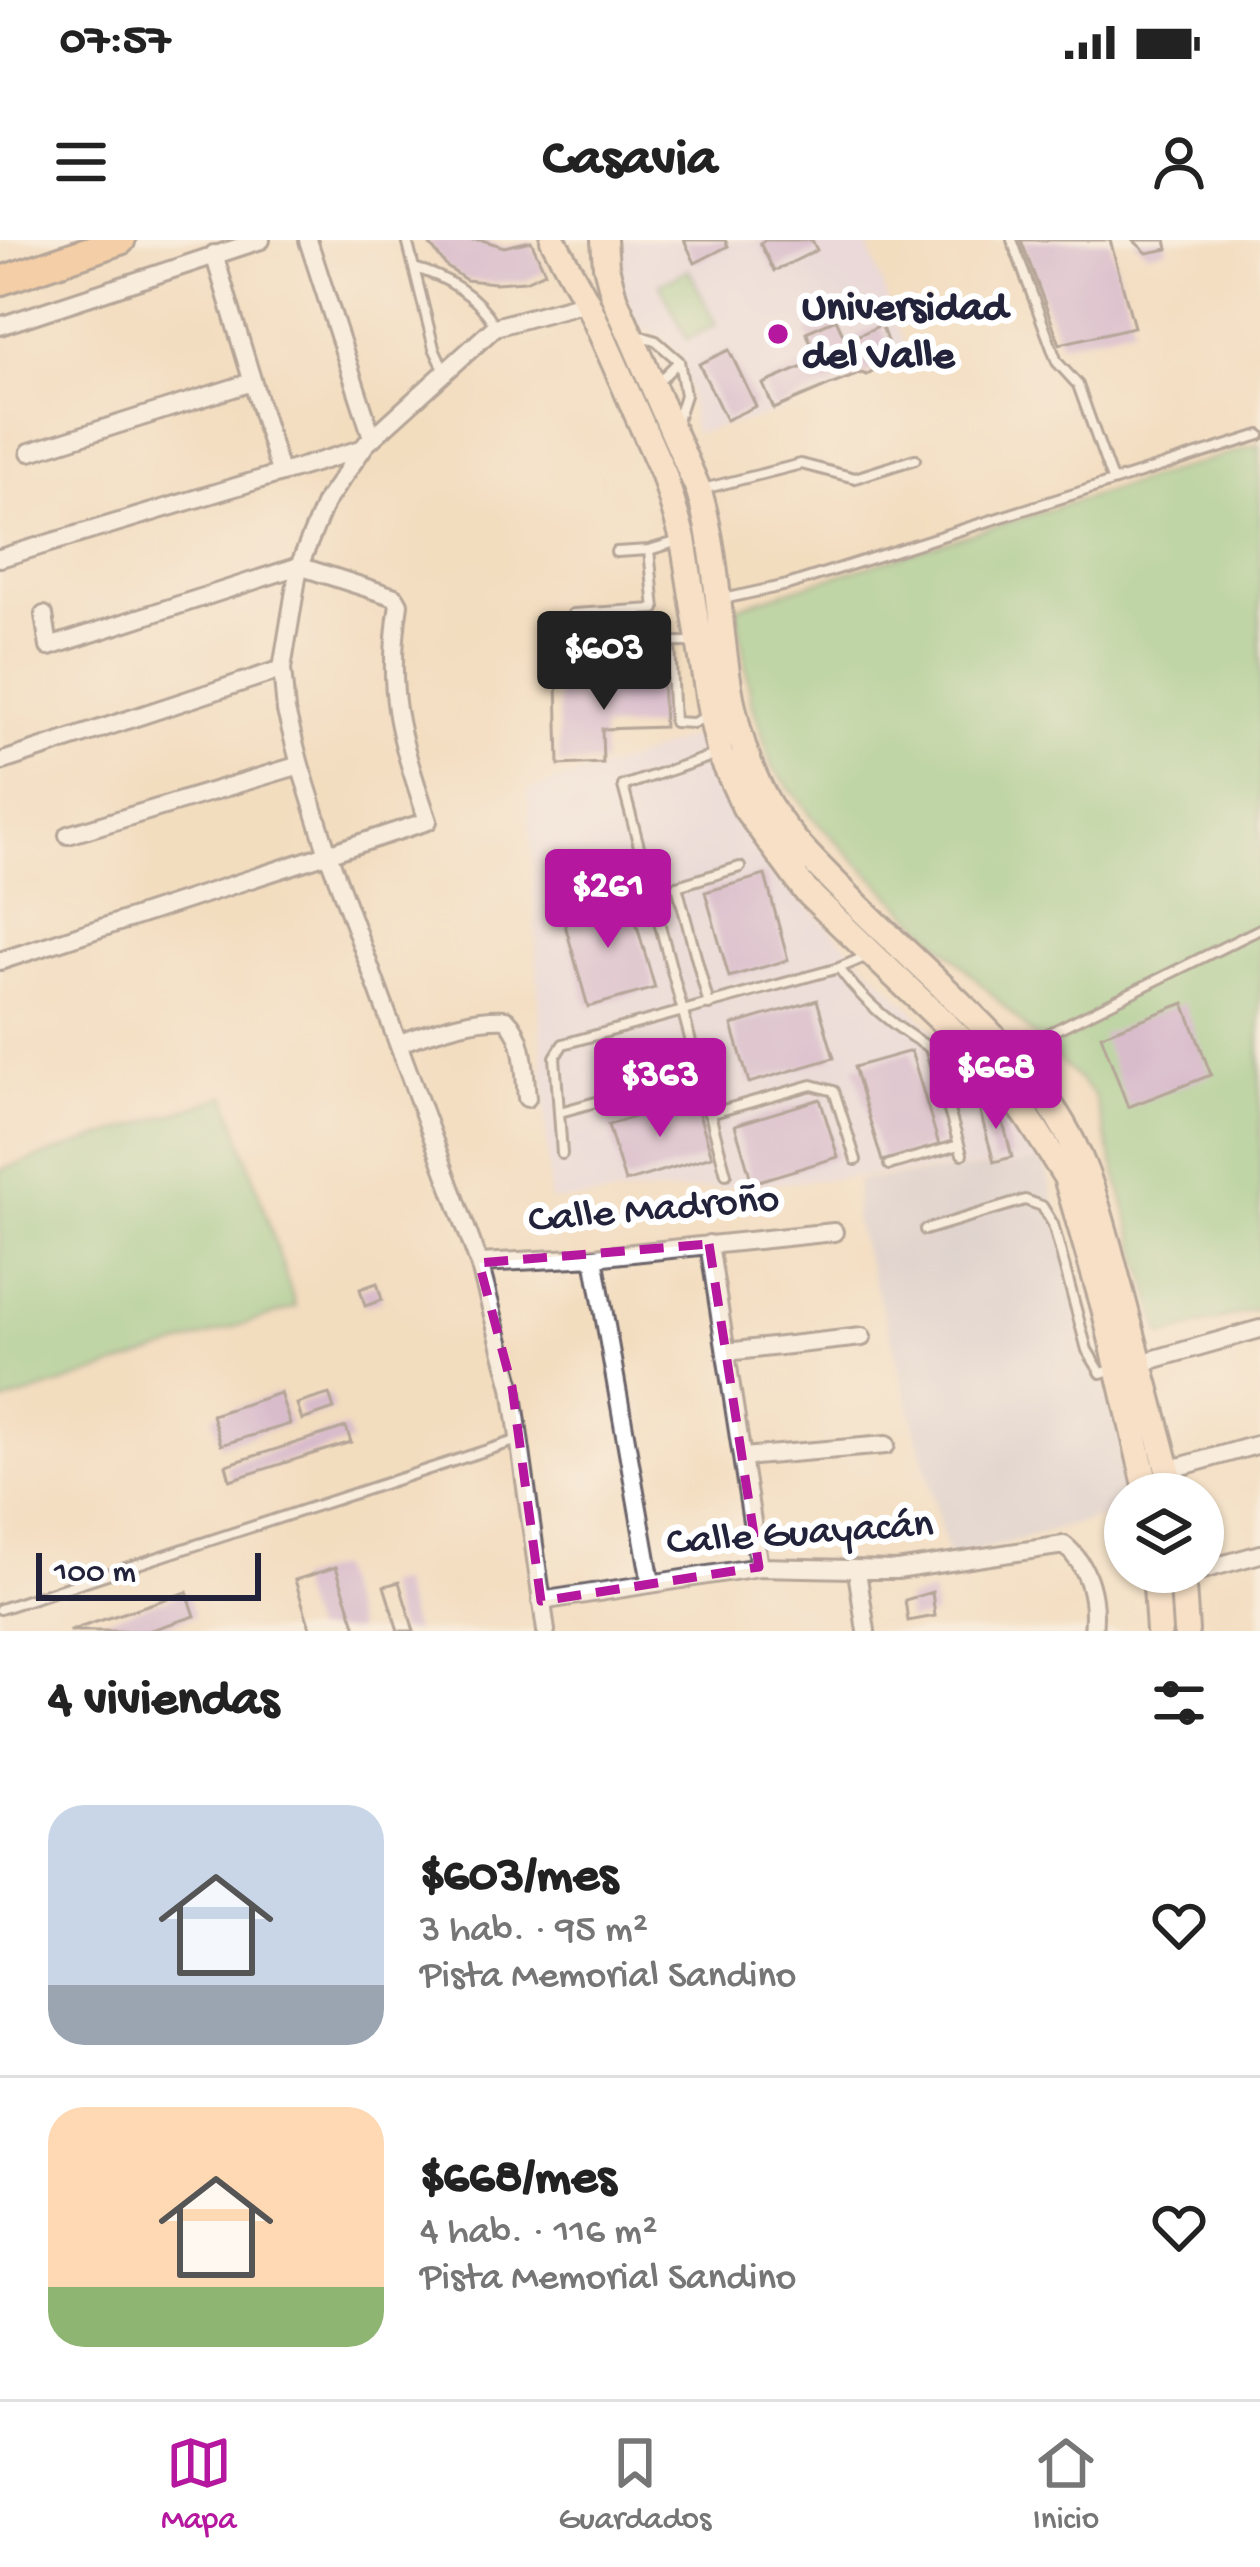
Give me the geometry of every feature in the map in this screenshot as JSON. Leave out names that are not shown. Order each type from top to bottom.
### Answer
[{"type":"main road","points":[[0,262],[63,240]]},
{"type":"main road","points":[[0,281],[121,240]]},
{"type":"main road","points":[[553,240],[587,302],[664,475],[683,539],[700,642],[721,711],[763,796],[793,838],[838,886],[1009,1053],[1048,1101],[1086,1166],[1129,1366],[1145,1473]]},
{"type":"main road","points":[[604,240],[609,281],[628,334],[699,490],[708,522],[716,601],[720,754],[745,808],[806,891],[998,1078],[1066,1177],[1167,1473]]},
{"type":"main road","points":[[838,886],[846,904],[870,932],[872,954]]},
{"type":"main road","points":[[872,954],[891,952],[920,979],[934,982]]},
{"type":"main road","points":[[1156,1593],[1160,1631]]},
{"type":"main road","points":[[1186,1631],[1189,1593]]},
{"type":"street","points":[[0,326],[261,240]]},
{"type":"street","points":[[308,240],[367,443]]},
{"type":"street","points":[[214,254],[280,472]]},
{"type":"street","points":[[0,558],[280,472],[340,463],[495,327],[587,302]]},
{"type":"street","points":[[30,452],[252,382]]},
{"type":"street","points":[[340,463],[299,566],[282,669],[286,710],[328,854],[479,1263],[512,1387],[546,1631]]},
{"type":"street","points":[[0,961],[428,820],[398,730],[392,694],[398,599],[299,566],[49,647],[44,616]]},
{"type":"street","points":[[0,762],[282,669]]},
{"type":"street","points":[[68,835],[300,765]]},
{"type":"street","points":[[399,1043],[451,1027],[506,1018],[521,1047],[526,1098]]},
{"type":"street","name":"Calle Madroño","points":[[479,1263],[594,1257],[834,1232]]},
{"type":"street","points":[[709,1244],[759,1567]]},
{"type":"street","points":[[594,1257],[651,1583]]},
{"type":"street","points":[[1129,1366],[1260,1329]]},
{"type":"street","points":[[726,1352],[862,1336]]},
{"type":"street","points":[[1191,1473],[1260,1444]]},
{"type":"street","points":[[743,1457],[886,1445]]},
{"type":"street","name":"Calle Guayacán","points":[[542,1601],[759,1567],[897,1570],[1064,1545],[1079,1557],[1092,1591],[1093,1631]]},
{"type":"street","points":[[1224,1563],[1260,1554]]},
{"type":"street","points":[[857,1571],[866,1631]]},
{"type":"lane","points":[[407,240],[444,370]]},
{"type":"lane","points":[[1012,240],[1058,362],[1078,385],[1112,480]]},
{"type":"lane","points":[[414,268],[439,274],[478,301],[495,327]]},
{"type":"lane","points":[[628,334],[656,341],[679,361],[685,395],[673,433]]},
{"type":"lane","points":[[627,395],[653,387],[679,361]]},
{"type":"lane","points":[[716,601],[787,585],[1260,435]]},
{"type":"lane","points":[[699,490],[801,464],[855,478],[915,459]]},
{"type":"lane","points":[[616,552],[649,550],[683,539]]},
{"type":"lane","points":[[649,550],[655,609],[573,614],[572,643],[700,642]]},
{"type":"lane","points":[[670,645],[674,722],[694,723],[721,711]]},
{"type":"lane","points":[[720,754],[623,786],[726,1174]]},
{"type":"lane","points":[[709,1005],[677,886],[740,867]]},
{"type":"lane","points":[[1009,1053],[1260,929]]},
{"type":"lane","points":[[562,1154],[556,1049],[563,1043],[839,968],[872,954]]},
{"type":"lane","points":[[839,968],[853,988],[898,1030],[930,1048],[960,1149],[890,1165]]},
{"type":"lane","points":[[560,1112],[697,1073]]},
{"type":"lane","points":[[972,1093],[998,1078]]},
{"type":"lane","points":[[709,1114],[812,1085],[834,1091],[856,1160]]},
{"type":"lane","points":[[926,1230],[1024,1200],[1042,1207],[1053,1224],[1087,1350],[1102,1372],[1129,1366]]},
{"type":"lane","points":[[0,1609],[519,1440]]},
{"type":"highlighted area","points":[[709,1244],[759,1567],[541,1601],[512,1387],[479,1263]]},
{"type":"shaded area","name":"Universidad del Valle","points":[[625,240],[866,240],[907,353],[840,389],[757,419],[694,433],[679,356],[661,337],[635,323],[617,272]]},
{"type":"shaded area","points":[[701,733],[732,815],[767,866],[991,1087],[1044,1162],[550,1201],[528,790],[616,765]]},
{"type":"shaded area","points":[[1044,1162],[1129,1473],[1104,1473],[1104,1517],[949,1558],[891,1337],[855,1222],[857,1180]]},
{"type":"green space","points":[[689,270],[716,325],[687,339],[660,284]]},
{"type":"green space","points":[[1260,444],[1260,1308],[1162,1336],[1094,1095],[816,821],[772,766],[751,699],[736,607]]},
{"type":"green space","points":[[227,1096],[296,1307],[0,1404],[0,1170]]},
{"type":"building","points":[[426,240],[482,240],[504,247],[531,241],[545,272],[525,281],[466,280],[447,267]]},
{"type":"building","points":[[684,240],[725,240],[728,246],[695,263]]},
{"type":"building","points":[[812,240],[817,250],[774,271],[760,243]]},
{"type":"building","points":[[1021,240],[1110,240],[1134,327],[1060,344]]},
{"type":"building","points":[[1133,240],[1166,240],[1168,249],[1147,253]]},
{"type":"building","points":[[836,319],[859,369],[850,339],[881,325],[894,360],[867,375],[774,409],[763,384],[819,360],[806,332]]},
{"type":"building","points":[[729,350],[756,406],[726,420],[699,364]]},
{"type":"building","points":[[662,677],[664,727],[602,729],[603,763],[559,765],[557,681]]},
{"type":"building","points":[[765,875],[788,960],[729,977],[705,892]]},
{"type":"building","points":[[628,895],[655,988],[588,1007],[562,914]]},
{"type":"building","points":[[817,1000],[834,1058],[749,1083],[732,1025]]},
{"type":"building","points":[[1184,1003],[1211,1075],[1128,1107],[1101,1035]]},
{"type":"building","points":[[911,1051],[939,1145],[882,1161],[854,1067]]},
{"type":"building","points":[[694,1098],[712,1156],[625,1182],[608,1125]]},
{"type":"building","points":[[820,1099],[838,1157],[752,1183],[735,1125]]},
{"type":"building","points":[[998,1103],[1012,1157],[994,1162],[979,1108]]},
{"type":"building","points":[[377,1283],[382,1300],[365,1306],[360,1289]]},
{"type":"building","points":[[280,1393],[290,1424],[221,1445],[212,1415]]},
{"type":"building","points":[[329,1394],[334,1409],[302,1420],[297,1404]]},
{"type":"building","points":[[346,1427],[351,1442],[230,1480],[226,1465]]},
{"type":"building","points":[[336,1567],[357,1631],[311,1631],[295,1580]]},
{"type":"building","points":[[399,1582],[414,1631],[398,1631],[384,1586]]},
{"type":"building","points":[[187,1592],[195,1616],[148,1631],[69,1631]]},
{"type":"building","points":[[932,1592],[935,1616],[908,1621],[905,1600]]},
{"type":"place","name":"Universidad del Valle","points":[[778,334]]}]
